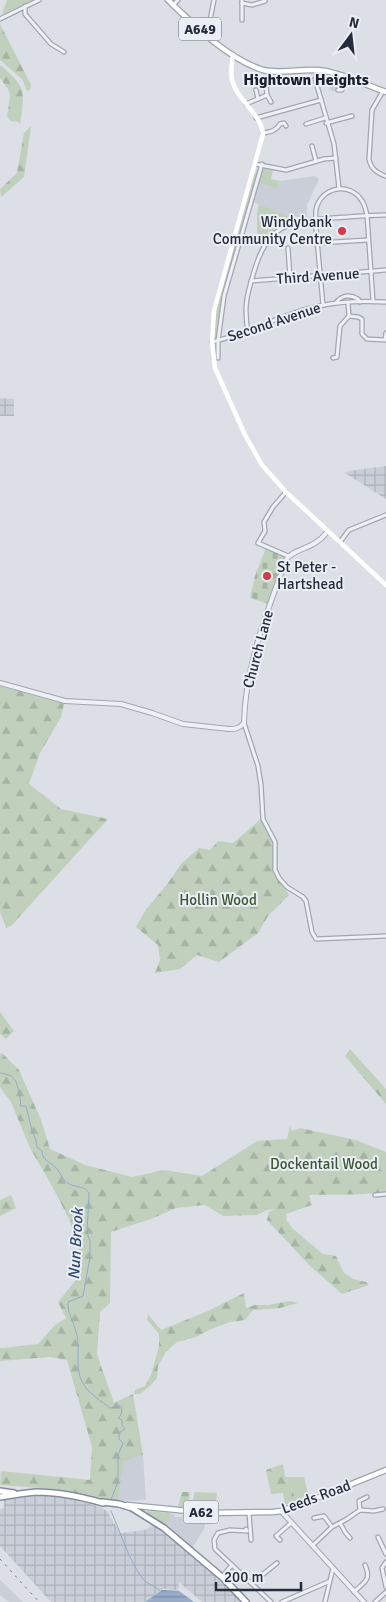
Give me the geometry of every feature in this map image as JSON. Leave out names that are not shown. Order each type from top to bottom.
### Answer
[{"type":"highway","name":"Leeds Road","points":[[0,1491],[25,1494]]},
{"type":"highway","name":"Leeds Road","points":[[0,1497],[35,1492],[65,1495],[132,1508]]},
{"type":"highway","points":[[120,1506],[146,1517]]},
{"type":"highway","points":[[132,1508],[164,1528],[222,1577],[246,1602]]},
{"type":"main road","name":"A649","points":[[168,0],[207,35],[233,55],[256,67],[269,71],[324,71],[346,77],[384,92]]},
{"type":"main road","points":[[233,55],[231,73],[234,87],[261,125],[263,133],[214,311],[215,368],[245,435],[262,465],[286,492],[386,585]]},
{"type":"main road","name":"Leeds Road","points":[[120,1506],[209,1513],[281,1511],[386,1470]]},
{"type":"main road","name":"Leeds Road","points":[[132,1508],[141,1507]]},
{"type":"main road","name":"Leeds Road","points":[[132,1508],[153,1508]]},
{"type":"street","points":[[0,19],[39,0]]},
{"type":"street","points":[[173,5],[178,0]]},
{"type":"street","points":[[207,35],[214,0]]},
{"type":"street","points":[[242,20],[242,1],[252,5],[265,1]]},
{"type":"street","points":[[25,6],[25,14],[51,44],[64,52]]},
{"type":"street","points":[[341,91],[346,77]]},
{"type":"street","points":[[315,79],[326,123],[334,144],[339,188]]},
{"type":"street","points":[[266,85],[267,95],[271,102]]},
{"type":"street","points":[[256,90],[258,99]]},
{"type":"street","points":[[384,92],[372,110],[369,159],[370,165],[375,171],[385,176]]},
{"type":"street","points":[[246,104],[267,95]]},
{"type":"street","points":[[256,118],[321,100]]},
{"type":"street","points":[[326,123],[352,116]]},
{"type":"street","points":[[306,124],[325,118]]},
{"type":"street","points":[[263,133],[271,132],[280,124],[284,123],[286,126]]},
{"type":"street","points":[[312,146],[316,161]]},
{"type":"street","points":[[255,164],[286,170],[316,161],[336,158]]},
{"type":"street","points":[[218,358],[215,341],[224,296],[262,164]]},
{"type":"street","points":[[323,305],[316,209],[323,196],[329,191],[339,188],[352,190],[362,200],[367,216],[373,301]]},
{"type":"street","points":[[248,332],[245,313],[251,281],[261,250],[274,234],[289,224],[298,222],[386,215]]},
{"type":"street","points":[[317,243],[368,240]]},
{"type":"street","points":[[288,248],[290,278]]},
{"type":"street","name":"Third Avenue","points":[[251,281],[386,270]]},
{"type":"street","name":"Second Avenue","points":[[335,304],[342,297],[348,295],[358,298],[360,302]]},
{"type":"street","name":"Second Avenue","points":[[215,341],[248,332],[288,316],[323,305],[373,301],[386,302]]},
{"type":"street","points":[[333,358],[336,357],[340,326],[349,316],[348,303]]},
{"type":"street","points":[[349,316],[362,319],[362,334],[367,339],[386,340],[386,332]]},
{"type":"street","points":[[286,492],[273,507],[264,522],[265,530],[258,543],[288,556],[314,544],[328,532]]},
{"type":"street","points":[[340,542],[350,530],[386,515]]},
{"type":"street","name":"Church Lane","points":[[244,723],[248,676],[288,556]]},
{"type":"street","points":[[0,683],[65,701],[121,704],[183,724],[206,728],[236,729],[246,732]]},
{"type":"street","points":[[236,729],[244,723],[258,766],[262,784],[261,802],[263,819],[275,842],[275,870],[287,887],[306,901],[312,932],[316,940],[386,936]]},
{"type":"street","points":[[375,1195],[386,1194]]},
{"type":"street","points":[[360,1510],[359,1501],[367,1497]]},
{"type":"street","points":[[312,1545],[332,1527],[360,1510],[374,1512],[383,1509]]},
{"type":"street","points":[[281,1511],[364,1602]]},
{"type":"street","points":[[372,1517],[374,1512]]},
{"type":"street","points":[[249,1513],[251,1540]]},
{"type":"street","points":[[314,1518],[324,1516],[332,1527]]},
{"type":"street","points":[[280,1540],[276,1536],[291,1523]]},
{"type":"street","points":[[340,1523],[350,1538]]},
{"type":"street","points":[[247,1531],[224,1530],[218,1533],[214,1540],[215,1549],[271,1602]]},
{"type":"street","points":[[378,1537],[386,1554]]},
{"type":"street","points":[[386,1562],[382,1568],[386,1587]]},
{"type":"street","points":[[252,1583],[277,1563]]},
{"type":"street","points":[[354,1592],[368,1577],[369,1573],[365,1565]]},
{"type":"street","points":[[222,1577],[232,1566]]},
{"type":"street","points":[[324,1602],[333,1568]]},
{"type":"street","points":[[282,1602],[328,1582]]},
{"type":"street","points":[[375,1602],[386,1592]]},
{"type":"shaded area","points":[[336,76],[343,81],[341,88],[337,91],[332,91],[329,89]]},
{"type":"shaded area","points":[[315,176],[319,179],[307,205],[307,218],[298,222],[296,219],[251,201],[256,182],[278,188],[280,181]]},
{"type":"shaded area","points":[[0,398],[14,399],[14,416],[0,416]]},
{"type":"shaded area","points":[[386,466],[386,499],[345,473],[348,471]]},
{"type":"shaded area","points":[[143,1455],[146,1500],[118,1501],[124,1462]]},
{"type":"shaded area","points":[[42,1495],[71,1499],[98,1506],[107,1511],[120,1533],[145,1530],[154,1524],[189,1551],[243,1602],[202,1602],[179,1582],[178,1590],[163,1589],[145,1602],[51,1602],[0,1546],[0,1509],[4,1508],[4,1500]]},
{"type":"shaded area","points":[[170,1513],[175,1517],[208,1516],[204,1529],[192,1548],[163,1524],[167,1523],[171,1516]]},
{"type":"shaded area","points":[[0,1580],[23,1602],[9,1602],[0,1595]]},
{"type":"green space","points":[[7,0],[33,0],[2,14]]},
{"type":"green space","points":[[0,24],[31,85],[30,90],[27,91],[22,79],[0,60]]},
{"type":"green space","points":[[0,65],[18,82],[23,94],[20,109],[15,118],[8,111],[10,95],[0,78]]},
{"type":"green space","points":[[22,92],[20,124],[11,121],[7,116],[8,111],[15,118]]},
{"type":"green space","points":[[31,126],[24,177],[1,197],[0,189],[17,173],[24,133]]},
{"type":"green space","points":[[262,167],[273,169],[271,179],[280,181],[278,189],[257,182]]},
{"type":"green space","points":[[257,169],[260,170],[224,296],[218,341],[212,342],[214,311],[253,172],[256,173]]},
{"type":"green space","points":[[259,204],[296,219],[298,222],[289,224],[267,241],[257,233]]},
{"type":"green space","points":[[266,548],[285,556],[268,604],[250,598],[255,576]]},
{"type":"green space","points":[[0,686],[64,704],[61,717],[40,753],[29,784],[61,809],[108,819],[12,925],[6,928],[0,912]]},
{"type":"green space","name":"Hollin Wood","points":[[261,819],[271,836],[274,846],[272,859],[275,872],[289,895],[268,916],[258,933],[219,962],[197,955],[180,969],[155,973],[160,960],[158,945],[136,927],[145,911],[181,864],[199,848],[210,850],[218,841],[233,843]]},
{"type":"green space","points":[[0,1012],[14,1031],[6,1039],[0,1034]]},
{"type":"green space","points":[[350,1049],[386,1089],[386,1104],[345,1056]]},
{"type":"green space","name":"Dockentail Wood","points":[[2,1053],[19,1070],[41,1120],[50,1149],[85,1165],[132,1177],[164,1170],[202,1176],[257,1141],[287,1139],[290,1126],[292,1131],[300,1128],[356,1140],[386,1152],[386,1192],[309,1195],[312,1205],[286,1214],[287,1221],[292,1228],[306,1240],[323,1254],[336,1256],[344,1273],[353,1279],[366,1282],[369,1285],[342,1294],[309,1265],[267,1220],[269,1212],[275,1209],[267,1210],[257,1215],[223,1216],[205,1205],[176,1208],[151,1219],[111,1232],[110,1303],[100,1312],[97,1354],[114,1403],[133,1394],[143,1455],[124,1462],[118,1501],[53,1489],[0,1485],[1,1471],[90,1480],[92,1447],[67,1360],[50,1357],[0,1361],[0,1348],[38,1344],[54,1326],[66,1318],[58,1302],[80,1275],[80,1253],[69,1219],[30,1148],[11,1102],[0,1087],[0,1054]]},
{"type":"green space","points":[[11,1195],[16,1208],[0,1216],[0,1200]]},
{"type":"green space","points":[[244,1293],[246,1308],[255,1305],[268,1305],[289,1301],[298,1303],[280,1308],[253,1310],[245,1320],[230,1322],[196,1337],[177,1342],[166,1352],[158,1366],[157,1378],[140,1394],[134,1394],[135,1390],[145,1386],[151,1375],[159,1346],[159,1334],[147,1320],[148,1314],[161,1330],[208,1311]]},
{"type":"green space","points":[[283,1464],[285,1477],[294,1494],[294,1503],[285,1505],[283,1493],[271,1494],[266,1470]]},
{"type":"green space","points":[[285,1477],[304,1477],[309,1498],[294,1503],[294,1494]]},
{"type":"green space","points":[[182,1492],[190,1492],[188,1507],[178,1506]]},
{"type":"green space","points":[[195,1492],[217,1493],[215,1508],[195,1507],[193,1499]]},
{"type":"green space","points":[[147,1511],[170,1513],[171,1518],[167,1523],[163,1524],[146,1513]]},
{"type":"water","points":[[162,1590],[179,1591],[194,1602],[145,1602]]},
{"type":"waterway","name":"Nun Brook","points":[[0,1073],[9,1075],[16,1081],[20,1106],[26,1106],[37,1147],[42,1151],[44,1158],[55,1167],[67,1183],[86,1189],[89,1194],[87,1233],[90,1241],[90,1257],[83,1296],[68,1302],[68,1306],[77,1335],[78,1369],[83,1383],[91,1393],[110,1408],[122,1407],[121,1415],[118,1418],[122,1420],[122,1425],[125,1429],[119,1433],[119,1439],[123,1443],[118,1455],[118,1481],[111,1500]]},
{"type":"waterway","name":"Nun Brook","points":[[111,1511],[138,1571],[145,1581],[162,1593]]},
{"type":"railway","points":[[0,1559],[39,1602]]},
{"type":"place","name":"Windybank Community Centre","points":[[342,231]]},
{"type":"place","name":"St Peter - Hartshead","points":[[267,576]]},
{"type":"district","name":"Hightown Heights","points":[[306,80]]}]
